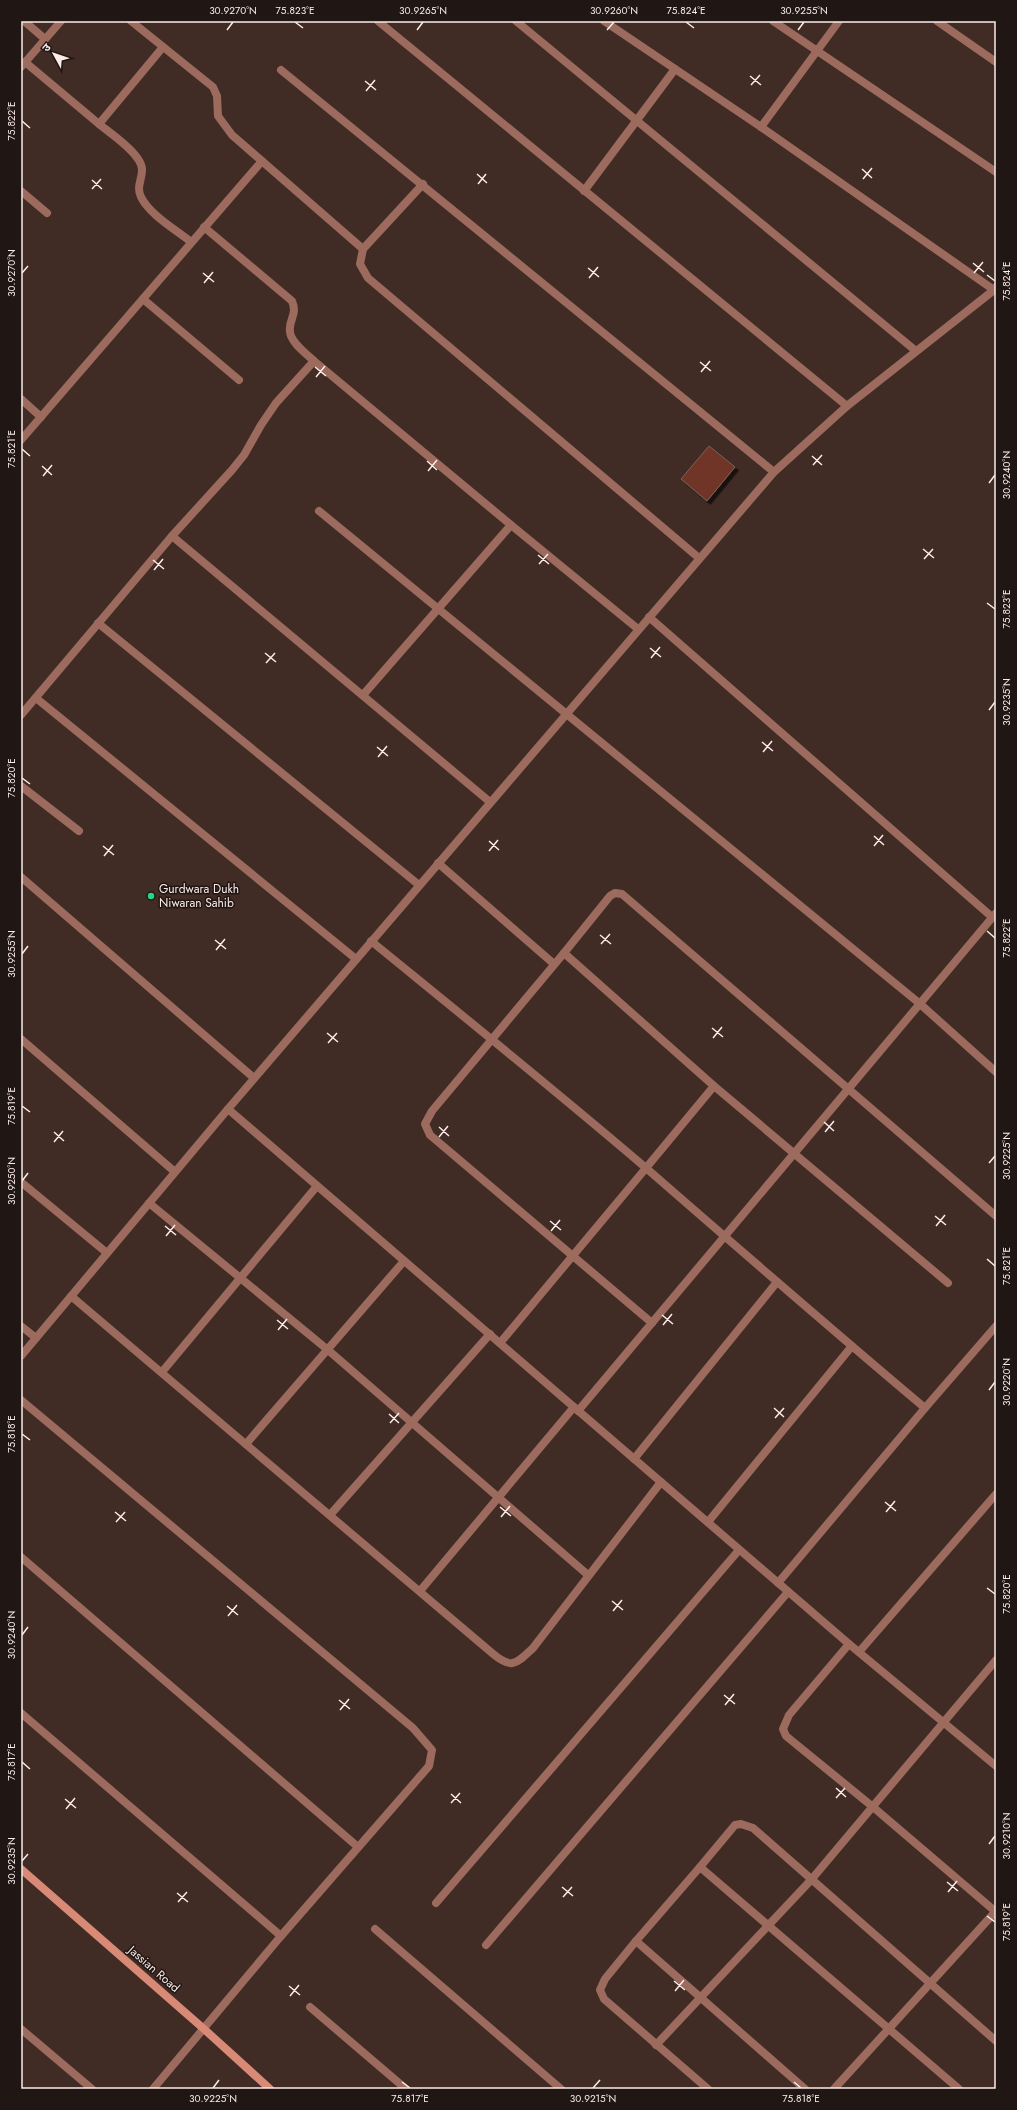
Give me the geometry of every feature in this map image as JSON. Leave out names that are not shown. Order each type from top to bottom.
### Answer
[{"type":"street","points":[[24,21],[45,39]]},
{"type":"street","points":[[61,21],[23,65],[99,124],[132,152],[141,163],[142,170],[138,188],[144,202],[191,242]]},
{"type":"street","points":[[131,21],[213,88],[217,96],[217,113],[219,120],[232,135],[362,249]]},
{"type":"street","points":[[378,21],[846,406]]},
{"type":"street","points":[[516,21],[916,351]]},
{"type":"street","points":[[21,1356],[254,1078],[774,472],[846,406],[995,289],[761,127],[604,21]]},
{"type":"street","points":[[773,21],[996,172]]},
{"type":"street","points":[[761,127],[839,21]]},
{"type":"street","points":[[936,21],[996,62]]},
{"type":"street","points":[[99,124],[164,47]]},
{"type":"street","points":[[584,190],[675,69]]},
{"type":"street","points":[[281,70],[423,184],[774,472]]},
{"type":"street","points":[[21,440],[262,161]]},
{"type":"street","points":[[423,184],[362,249],[360,264],[368,278],[699,558]]},
{"type":"street","points":[[21,191],[48,213]]},
{"type":"street","points":[[204,227],[292,302],[295,312],[290,333],[293,340],[314,361],[510,525],[638,629]]},
{"type":"street","points":[[143,299],[239,380]]},
{"type":"street","points":[[21,715],[172,536],[232,470],[244,455],[260,425],[276,403],[314,361]]},
{"type":"street","points":[[21,399],[41,417]]},
{"type":"street","points":[[319,511],[919,1003],[996,1072]]},
{"type":"street","points":[[363,695],[510,525]]},
{"type":"street","points":[[172,536],[490,802]]},
{"type":"street","points":[[420,1591],[499,1497],[652,1323],[994,915],[649,617]]},
{"type":"street","points":[[98,623],[419,885]]},
{"type":"street","points":[[36,698],[356,959]]},
{"type":"street","points":[[21,786],[79,831]]},
{"type":"street","points":[[438,863],[554,964]]},
{"type":"street","points":[[21,877],[254,1078]]},
{"type":"street","points":[[652,1323],[430,1135],[426,1130],[425,1124],[432,1110],[610,896],[615,893],[622,894],[996,1216]]},
{"type":"street","points":[[371,941],[492,1039],[646,1168],[724,1237],[925,1408]]},
{"type":"street","points":[[564,953],[714,1086],[948,1283]]},
{"type":"street","points":[[21,1039],[175,1172]]},
{"type":"street","points":[[500,1344],[714,1086]]},
{"type":"street","points":[[228,1109],[788,1592],[996,1766]]},
{"type":"street","points":[[21,1182],[107,1253]]},
{"type":"street","points":[[162,1372],[317,1186]]},
{"type":"street","points":[[149,1203],[240,1280],[328,1350],[588,1575]]},
{"type":"street","points":[[246,1444],[404,1261]]},
{"type":"street","points":[[634,1459],[777,1282]]},
{"type":"street","points":[[71,1296],[420,1591],[498,1659],[509,1664],[515,1664],[534,1648],[588,1575],[661,1482]]},
{"type":"street","points":[[21,1326],[36,1338]]},
{"type":"street","points":[[778,1583],[996,1326]]},
{"type":"street","points":[[330,1515],[490,1334]]},
{"type":"street","points":[[708,1522],[852,1346]]},
{"type":"street","points":[[21,1400],[423,1738],[432,1750],[429,1766],[281,1936],[152,2089]]},
{"type":"street","points":[[859,1652],[996,1494]]},
{"type":"street","points":[[436,1903],[740,1550]]},
{"type":"street","points":[[21,1557],[358,1847]]},
{"type":"street","points":[[486,1945],[788,1592]]},
{"type":"street","points":[[834,2089],[996,1911],[786,1736],[783,1729],[789,1715],[849,1644]]},
{"type":"street","points":[[656,2045],[812,1880],[996,1660]]},
{"type":"street","points":[[21,1713],[281,1936]]},
{"type":"street","points":[[708,2089],[604,1999],[600,1990],[605,1979],[636,1941],[735,1825],[741,1824],[754,1828],[996,2041]]},
{"type":"street","points":[[700,1867],[959,2089]]},
{"type":"street","name":"Jassian Road","points":[[21,1869],[204,2028],[270,2089]]},
{"type":"street","points":[[375,1928],[561,2089]]},
{"type":"street","points":[[636,1941],[805,2089]]},
{"type":"street","points":[[310,2007],[406,2089]]},
{"type":"street","points":[[21,2028],[92,2089]]},
{"type":"building","points":[[709,446],[735,467],[707,501],[681,479]]},
{"type":"place","name":"Gurdwara Dukh Niwaran Sahib","points":[[151,896]]}]
